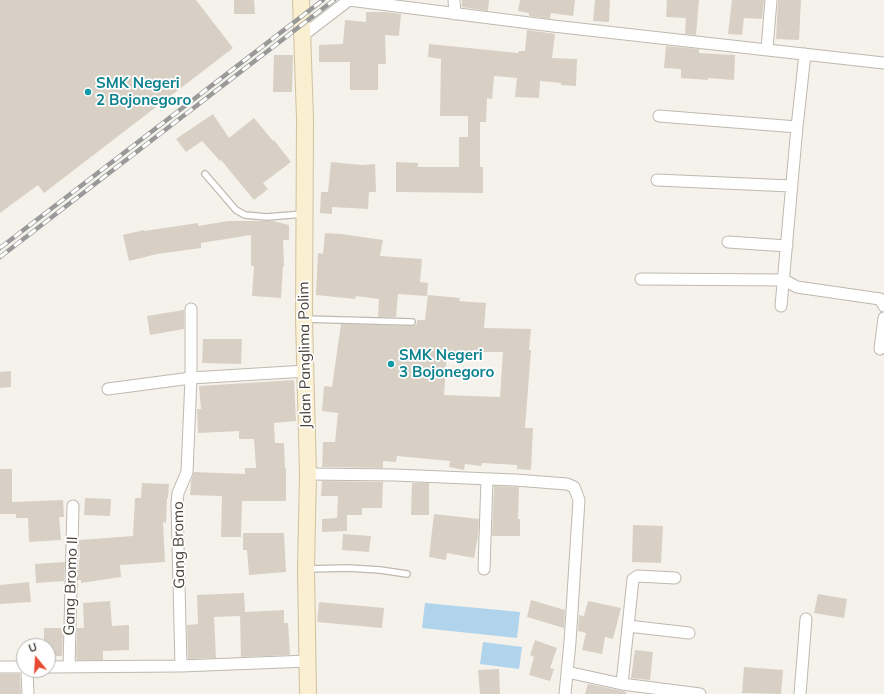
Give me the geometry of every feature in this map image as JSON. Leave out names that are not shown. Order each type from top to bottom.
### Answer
[{"type":"main road","name":"Jalan Panglima Polim","points":[[301,0],[305,119],[304,319],[308,474],[306,569],[308,694]]},
{"type":"street","points":[[302,36],[349,0],[553,26],[884,63]]},
{"type":"street","points":[[454,0],[455,14]]},
{"type":"street","points":[[767,50],[771,0]]},
{"type":"street","points":[[781,306],[788,246],[791,186],[805,54]]},
{"type":"street","points":[[659,116],[797,127]]},
{"type":"street","points":[[657,180],[791,186]]},
{"type":"street","points":[[728,242],[788,246]]},
{"type":"street","points":[[641,279],[784,280],[797,287],[880,300],[884,306]]},
{"type":"street","name":"Gang Bromo","points":[[181,666],[177,503],[178,493],[187,472],[191,378],[191,309]]},
{"type":"street","points":[[880,349],[884,318]]},
{"type":"street","points":[[108,389],[191,378],[306,371]]},
{"type":"street","points":[[308,474],[394,475],[487,479],[571,485],[577,491],[579,500],[570,642],[565,694]]},
{"type":"street","points":[[484,569],[487,479]]},
{"type":"street","name":"Gang Bromo II","points":[[69,666],[73,506]]},
{"type":"street","points":[[622,684],[632,582],[634,578],[638,576],[675,578]]},
{"type":"street","points":[[800,694],[806,619]]},
{"type":"street","points":[[628,626],[689,633]]},
{"type":"street","points":[[56,667],[181,666],[308,661]]},
{"type":"street","points":[[0,668],[16,667]]},
{"type":"street","points":[[566,672],[622,684],[700,694]]},
{"type":"street","points":[[27,678],[28,694]]},
{"type":"lane","points":[[205,174],[236,210],[245,214],[267,217],[304,214]]},
{"type":"lane","points":[[304,319],[412,322]]},
{"type":"lane","points":[[306,569],[348,568],[380,570],[407,574]]},
{"type":"water","points":[[425,603],[520,612],[517,638],[422,628]]},
{"type":"water","points":[[483,642],[522,647],[519,669],[480,664]]},
{"type":"building","name":"SMK Negeri 2 Bojonegoro","points":[[0,0],[196,0],[233,48],[44,193],[38,185],[0,213]]},
{"type":"building","points":[[234,0],[254,0],[255,14],[234,14]]},
{"type":"building","points":[[462,0],[489,0],[488,11],[462,7]]},
{"type":"building","points":[[520,0],[575,0],[573,16],[551,13],[550,19],[529,16],[529,13],[518,11]]},
{"type":"building","points":[[595,0],[610,0],[609,22],[593,21]]},
{"type":"building","points":[[667,0],[699,0],[696,35],[685,34],[686,18],[666,17]]},
{"type":"building","points":[[732,0],[764,0],[762,19],[744,18],[742,35],[728,34]]},
{"type":"building","points":[[778,0],[801,0],[799,40],[776,39]]},
{"type":"building","points":[[366,12],[401,14],[399,36],[385,35],[386,64],[378,64],[378,90],[350,90],[350,62],[319,62],[319,45],[343,44],[345,20],[366,22]]},
{"type":"building","points":[[527,30],[555,34],[552,58],[577,59],[576,86],[540,81],[539,98],[515,97],[517,78],[494,76],[492,99],[487,98],[486,122],[480,122],[480,167],[483,167],[483,193],[396,192],[396,162],[418,163],[418,167],[459,167],[459,137],[468,137],[468,116],[440,116],[441,59],[428,57],[429,44],[518,53],[519,51],[525,51]]},
{"type":"building","points":[[666,46],[699,49],[699,53],[735,55],[734,80],[681,78],[681,69],[664,68]]},
{"type":"building","points":[[274,55],[293,55],[292,92],[273,92]]},
{"type":"building","points":[[213,114],[229,138],[254,118],[291,162],[263,183],[268,189],[254,200],[221,160],[220,161],[202,141],[186,152],[176,139]]},
{"type":"building","points":[[331,162],[362,165],[375,164],[376,192],[369,192],[368,209],[332,207],[332,214],[320,213],[321,192],[328,192]]},
{"type":"building","points":[[228,221],[273,221],[289,225],[289,240],[283,240],[284,266],[281,298],[252,296],[254,266],[251,266],[251,235],[201,243],[201,248],[157,254],[129,261],[123,235],[144,230],[198,223],[198,226]]},
{"type":"building","points":[[325,233],[383,240],[380,256],[422,259],[420,282],[428,283],[427,296],[398,294],[396,317],[378,317],[379,299],[356,296],[355,299],[316,295],[318,253],[323,254]]},
{"type":"building","points":[[428,295],[460,298],[459,301],[486,303],[484,328],[531,329],[529,350],[531,350],[525,428],[533,428],[531,470],[517,469],[517,465],[482,463],[481,466],[465,464],[464,470],[449,467],[450,461],[397,456],[396,462],[383,461],[383,468],[322,467],[323,442],[335,442],[338,413],[322,411],[324,386],[332,387],[341,324],[414,326],[417,324],[417,320],[425,320]],"holes":[[[447,352],[503,352],[500,397],[444,395]]]},
{"type":"building","points":[[184,310],[184,329],[150,335],[147,316]]},
{"type":"building","points":[[203,339],[242,339],[241,364],[202,363]]},
{"type":"building","points":[[11,371],[11,387],[0,388],[0,372]]},
{"type":"building","points":[[294,380],[296,421],[274,423],[275,443],[284,443],[286,501],[242,501],[241,537],[221,537],[222,496],[190,495],[191,481],[194,472],[245,474],[245,468],[256,468],[254,439],[239,439],[239,431],[198,433],[197,409],[201,409],[199,386]]},
{"type":"building","points":[[0,469],[12,469],[12,502],[63,500],[64,517],[59,517],[61,540],[29,542],[28,518],[16,518],[16,514],[0,514]]},
{"type":"building","points":[[322,481],[383,482],[382,508],[362,508],[362,515],[347,515],[347,531],[322,532],[322,519],[337,518],[338,496],[321,496]]},
{"type":"building","points":[[142,483],[169,484],[166,523],[163,522],[165,562],[120,565],[121,577],[81,583],[81,580],[78,580],[80,559],[79,540],[133,536],[135,498],[141,498]]},
{"type":"building","points":[[412,483],[429,483],[429,515],[411,515]]},
{"type":"building","points":[[494,486],[519,487],[518,519],[520,519],[520,536],[492,536]]},
{"type":"building","points":[[85,498],[111,499],[110,516],[84,515]]},
{"type":"building","points":[[434,514],[479,519],[474,558],[447,553],[446,560],[429,557]]},
{"type":"building","points":[[633,525],[663,526],[661,563],[632,562]]},
{"type":"building","points":[[243,533],[284,533],[286,572],[249,575],[247,550],[243,550]]},
{"type":"building","points":[[343,534],[371,536],[369,552],[342,550]]},
{"type":"building","points":[[65,562],[64,581],[36,583],[35,564]]},
{"type":"building","points":[[29,582],[31,602],[0,604],[0,585]]},
{"type":"building","points":[[244,593],[245,612],[284,610],[284,623],[288,623],[290,655],[241,657],[240,616],[214,617],[216,658],[188,659],[187,625],[198,624],[197,595]]},
{"type":"building","points":[[818,594],[847,599],[844,618],[814,613]]},
{"type":"building","points":[[531,600],[565,610],[564,628],[527,617]]},
{"type":"building","points":[[110,601],[112,626],[129,625],[129,650],[103,651],[103,660],[77,660],[77,628],[84,628],[83,603]]},
{"type":"building","points":[[588,601],[621,608],[613,639],[605,637],[602,654],[582,650],[586,633],[578,631],[579,615],[584,616]]},
{"type":"building","points":[[319,602],[384,608],[382,628],[317,622]]},
{"type":"building","points":[[44,628],[63,628],[62,656],[56,656],[56,638],[44,638]]},
{"type":"building","points":[[535,640],[557,648],[550,668],[554,669],[550,681],[529,675],[534,657],[530,655]]},
{"type":"building","points":[[635,650],[653,652],[650,680],[631,678]]},
{"type":"building","points":[[744,667],[783,670],[781,694],[742,693]]},
{"type":"building","points":[[499,669],[500,694],[480,694],[478,670]]},
{"type":"building","points":[[0,674],[16,674],[16,678],[20,678],[21,694],[0,694]]},
{"type":"building","points":[[588,684],[623,691],[626,692],[626,694],[585,694]]},
{"type":"railway","points":[[0,248],[323,0]]},
{"type":"railway","points":[[0,257],[334,0]]},
{"type":"place","name":"SMK Negeri 2 Bojonegoro","points":[[88,92]]},
{"type":"place","name":"SMK Negeri 3 Bojonegoro","points":[[391,364]]}]
